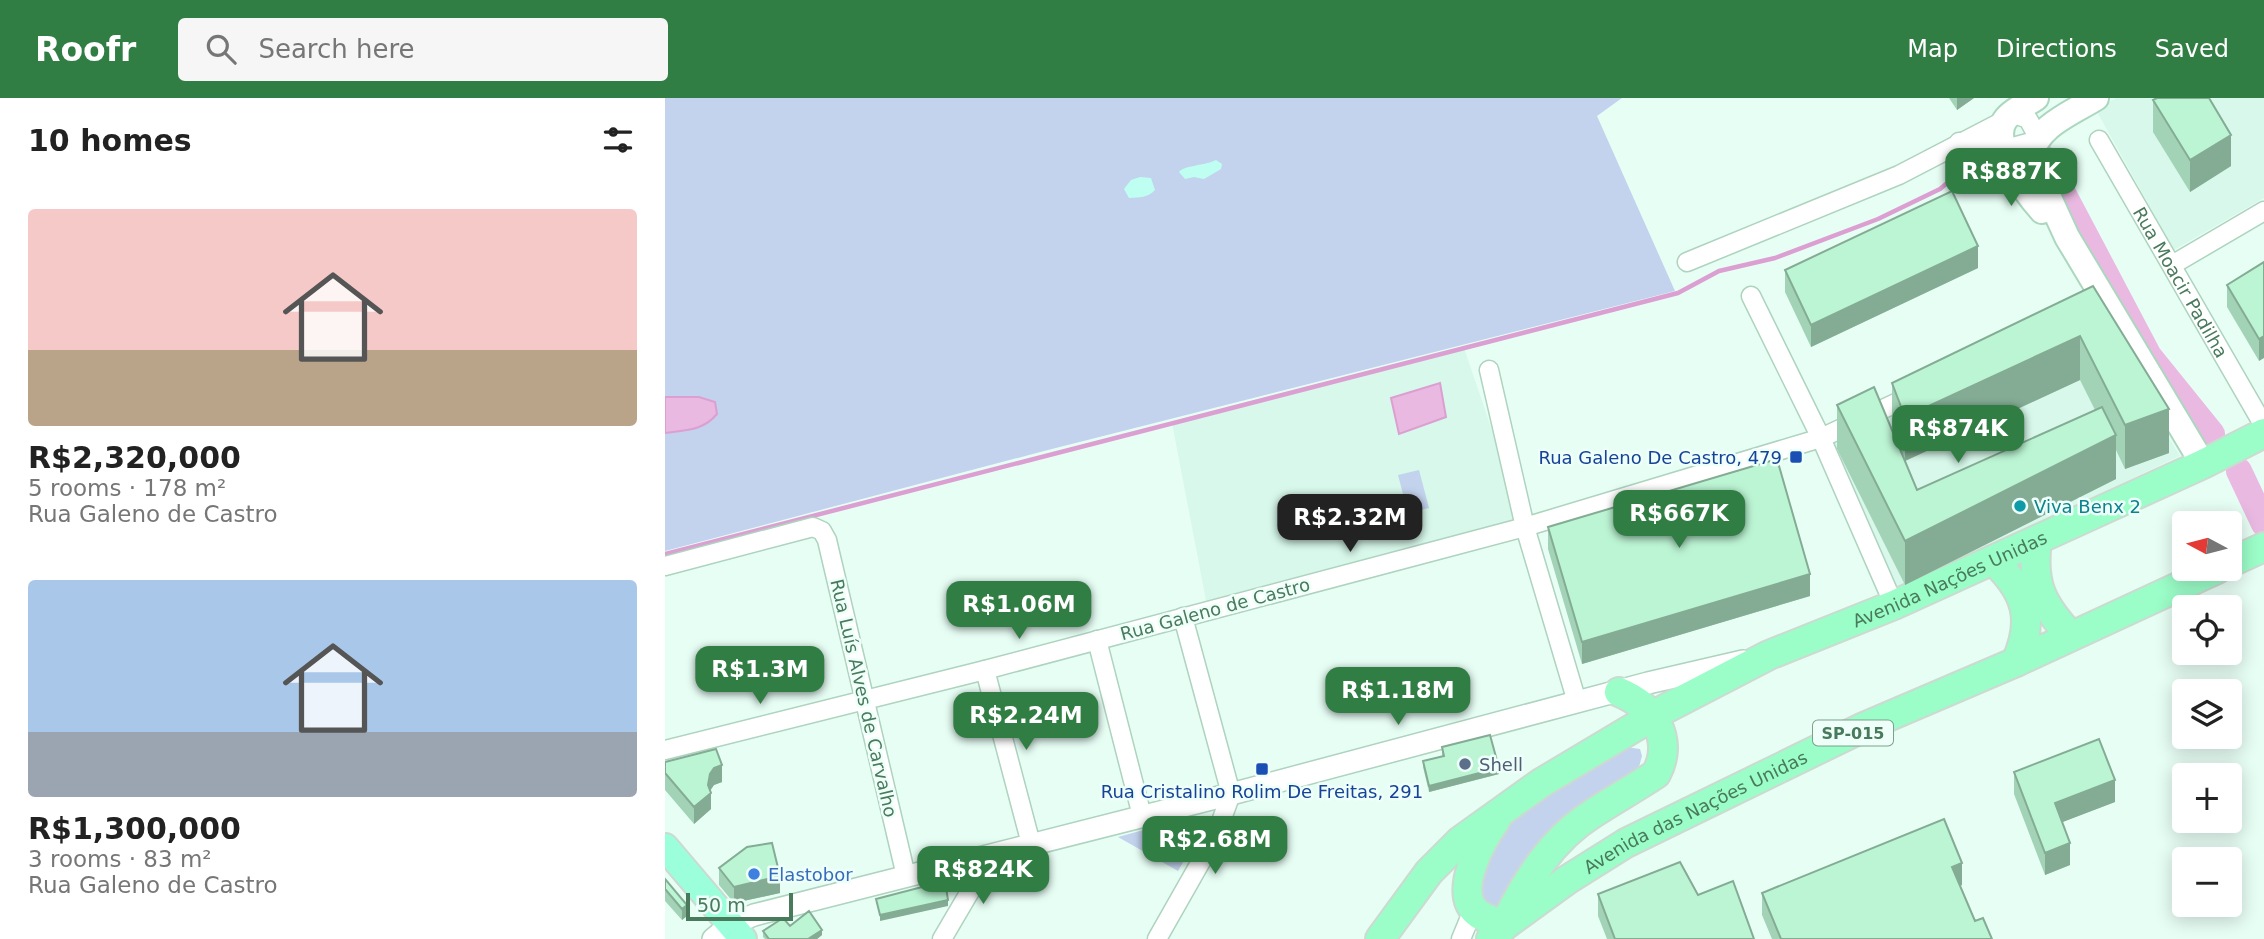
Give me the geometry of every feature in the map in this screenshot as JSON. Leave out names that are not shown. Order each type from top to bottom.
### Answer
[{"type":"highway","points":[[2210,461],[2260,433]]},
{"type":"highway","name":"Avenida Nações Unidas","points":[[1769,655],[1894,606],[2210,461]]},
{"type":"highway","points":[[2037,541],[2034,559],[2036,580],[2055,620],[2071,636]]},
{"type":"highway","points":[[2242,557],[2264,547]]},
{"type":"highway","points":[[1993,560],[2016,587],[2027,611],[2025,642],[2016,662]]},
{"type":"highway","name":"Avenida das Nações Unidas","points":[[1498,932],[1567,880],[1626,843],[1864,727],[2016,662],[2191,581]]},
{"type":"highway","points":[[1380,939],[1429,872],[1460,841],[1506,807],[1651,717],[1769,655]]},
{"type":"highway","points":[[1506,807],[1487,832],[1475,856],[1469,878],[1468,899],[1473,910],[1498,932],[1523,888],[1569,831],[1590,814],[1656,774],[1661,765],[1665,745],[1663,735],[1651,717],[1632,698],[1619,692]]},
{"type":"main road","points":[[2036,98],[2008,117],[2000,134],[2002,147],[2036,204],[2067,237]]},
{"type":"main road","points":[[2096,98],[2036,139],[2031,158],[2098,310],[2210,461]]},
{"type":"main road","points":[[665,847],[729,934]]},
{"type":"street","points":[[1687,262],[1899,175],[1959,142],[2008,117],[2028,119],[2036,139],[2019,146],[2002,147],[1959,142]]},
{"type":"street","name":"Rua Moacir Padilha","points":[[2099,140],[2172,265],[2260,433]]},
{"type":"street","points":[[2172,265],[2264,211]]},
{"type":"street","points":[[1751,296],[1821,438],[1894,606]]},
{"type":"street","points":[[1489,370],[1525,527],[1577,702]]},
{"type":"street","name":"Rua Galeno de Castro","points":[[665,750],[985,670],[1525,527],[1821,438],[1926,390]]},
{"type":"street","name":"Rua Luís Alves de Carvalho","points":[[665,566],[813,527],[823,531],[907,876]]},
{"type":"street","points":[[1157,939],[1216,835],[1231,794],[1183,617]]},
{"type":"street","points":[[1097,640],[1142,816]]},
{"type":"street","points":[[729,934],[754,915],[1231,794],[1648,683],[1769,655]]},
{"type":"street","points":[[985,670],[1031,844]]},
{"type":"street","points":[[942,939],[992,854]]},
{"type":"street","points":[[1461,939],[1473,910]]},
{"type":"shaded area","points":[[665,98],[1622,98],[1597,116],[1675,291],[1044,451],[665,551]]},
{"type":"shaded area","points":[[2116,98],[2264,98],[2264,198],[2174,250],[2096,110]]},
{"type":"shaded area","points":[[2097,319],[2180,456],[1898,588],[1833,441]]},
{"type":"shaded area","points":[[1464,348],[1525,527],[1208,611],[1172,423]]},
{"type":"shaded area","points":[[1440,383],[1446,417],[1399,434],[1391,398]]},
{"type":"shaded area","points":[[665,397],[699,397],[715,402],[717,414],[700,427],[665,433]]},
{"type":"shaded area","points":[[1419,470],[1429,508],[1408,513],[1398,475]]},
{"type":"shaded area","points":[[1626,747],[1640,749],[1642,756],[1639,767],[1536,855],[1498,905],[1493,908],[1484,905],[1478,875],[1502,831],[1532,806]]},
{"type":"shaded area","points":[[1187,818],[1197,822],[1201,831],[1178,871],[1118,837]]},
{"type":"sand","points":[[1216,160],[1222,164],[1221,169],[1204,179],[1185,179],[1179,172],[1186,168]]},
{"type":"sand","points":[[1151,178],[1155,190],[1146,196],[1129,198],[1124,189],[1131,180]]},
{"type":"building","points":[[2209,98],[2231,135],[2190,160],[2153,100]]},
{"type":"building","points":[[1952,191],[1978,246],[1811,325],[1785,270]]},
{"type":"building","points":[[2264,262],[2264,336],[2259,339],[2227,285]]},
{"type":"building","points":[[2093,286],[2169,409],[2125,425],[2080,336],[1905,417],[1892,383]]},
{"type":"building","points":[[1874,387],[1917,490],[2102,407],[2116,435],[1905,541],[1837,405]]},
{"type":"building","points":[[1777,459],[1810,574],[1582,642],[1548,527]]},
{"type":"building","name":"Shell","points":[[1490,735],[1499,768],[1429,786],[1423,761],[1444,756],[1442,747]]},
{"type":"building","points":[[2099,739],[2115,780],[2055,803],[2070,843],[2045,853],[2014,772]]},
{"type":"building","points":[[716,749],[722,765],[714,768],[710,774],[708,785],[711,793],[694,807],[665,773],[665,762]]},
{"type":"building","points":[[1944,819],[1962,863],[1952,867],[1975,921],[1983,918],[1992,939],[1781,939],[1762,893]]},
{"type":"building","points":[[772,843],[780,876],[734,887],[719,868],[747,847]]},
{"type":"building","points":[[1680,862],[1698,895],[1733,881],[1754,939],[1615,939],[1598,894]]},
{"type":"building","points":[[665,879],[687,905],[682,909],[665,889]]},
{"type":"building","points":[[945,881],[948,900],[880,915],[876,899]]},
{"type":"building","points":[[809,911],[822,930],[808,939],[769,939],[763,931],[783,918],[790,926]]},
{"type":"waterway","points":[[2045,159],[2149,356],[2212,434]]},
{"type":"waterway","points":[[665,554],[1678,293],[1719,271],[1775,258],[1878,219],[1940,189],[1964,169]]},
{"type":"waterway","points":[[2239,471],[2264,524]]},
{"type":"place","name":"Rua Galeno De Castro, 479","points":[[1796,457]]},
{"type":"place","name":"Viva Benx 2","points":[[2020,506]]},
{"type":"place","name":"Shell","points":[[1465,764]]},
{"type":"place","name":"Rua Cristalino Rolim De Freitas, 291","points":[[1262,769]]},
{"type":"place","name":"Elastobor","points":[[754,874]]}]
